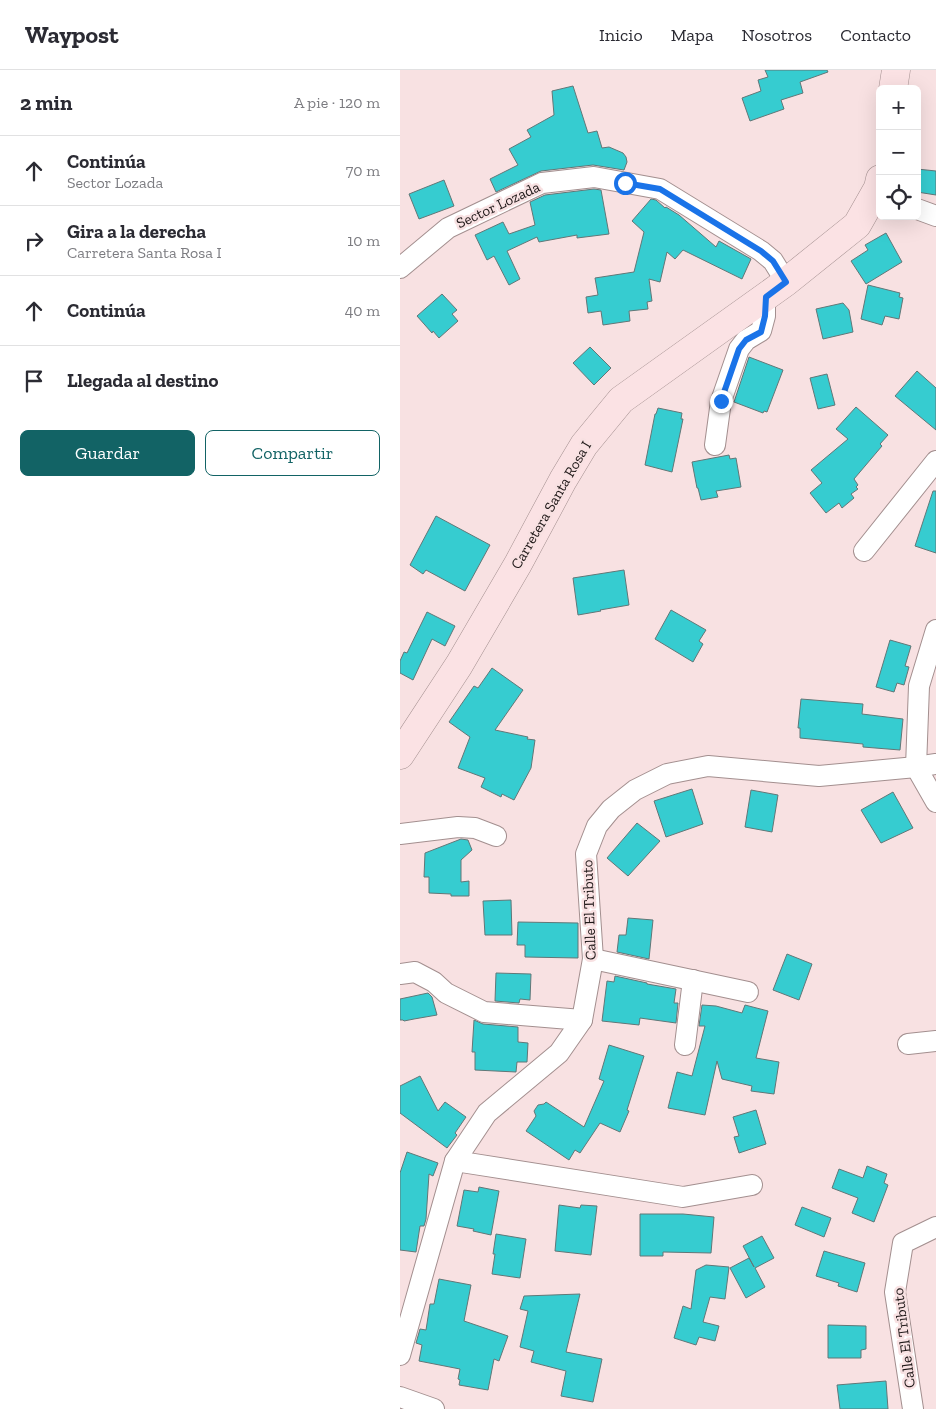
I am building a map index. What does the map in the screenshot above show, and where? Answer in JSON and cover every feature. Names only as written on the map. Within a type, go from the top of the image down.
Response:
[{"type":"street","points":[[894,85],[896,70]]},
{"type":"street","name":"Sector Lozada","points":[[400,268],[448,228],[542,184],[594,178],[660,189],[761,251],[773,261],[776,290]]},
{"type":"street","name":"Carretera Santa Rosa I","points":[[400,755],[464,656],[584,445],[621,400],[776,290],[857,225],[876,190]]},
{"type":"street","points":[[921,210],[936,216]]},
{"type":"street","points":[[715,445],[721,401],[739,349],[746,340],[761,332],[765,316],[776,290]]},
{"type":"street","points":[[864,551],[936,461]]},
{"type":"street","points":[[936,630],[919,686],[916,767],[936,802]]},
{"type":"street","name":"Calle El Tributo","points":[[400,1355],[455,1161],[487,1113],[559,1052],[582,1020],[593,959],[586,854],[597,826],[611,810],[635,790],[667,774],[708,766],[819,776],[936,764]]},
{"type":"street","points":[[400,834],[458,827],[475,828],[496,836]]},
{"type":"street","points":[[593,959],[748,992]]},
{"type":"street","points":[[400,974],[415,972],[434,982],[446,993],[484,1012],[582,1020]]},
{"type":"street","points":[[686,1045],[693,980]]},
{"type":"street","points":[[908,1044],[936,1041]]},
{"type":"street","points":[[455,1161],[683,1197],[752,1185]]},
{"type":"street","name":"Calle El Tributo","points":[[913,1409],[895,1292],[903,1242],[936,1227]]},
{"type":"street","points":[[400,1397],[434,1409]]},
{"type":"building","points":[[765,70],[827,70],[828,72],[800,82],[803,93],[781,100],[784,109],[750,121],[742,98],[761,91],[758,80],[768,77]]},
{"type":"building","points":[[573,86],[588,133],[597,131],[602,148],[609,147],[623,153],[627,162],[624,170],[593,165],[541,171],[496,192],[490,179],[518,165],[509,149],[531,137],[527,130],[554,115],[552,91]]},
{"type":"building","points":[[921,169],[936,171],[936,195],[921,193]]},
{"type":"building","points":[[444,180],[454,206],[419,219],[409,194]]},
{"type":"building","points":[[594,189],[601,190],[609,234],[577,238],[577,235],[539,242],[537,237],[507,251],[520,279],[509,285],[494,256],[487,260],[475,235],[503,222],[509,234],[535,225],[530,202],[545,195]]},
{"type":"building","points":[[651,199],[656,200],[665,208],[679,215],[716,247],[719,241],[751,259],[742,279],[683,250],[675,259],[667,252],[660,282],[649,279],[652,301],[647,302],[648,309],[629,311],[630,321],[603,325],[601,311],[588,313],[586,297],[598,295],[595,278],[634,272],[644,232],[632,221]]},
{"type":"building","points":[[886,233],[902,262],[866,284],[851,261],[868,250],[865,245]]},
{"type":"building","points":[[868,285],[900,293],[899,297],[903,298],[899,319],[885,316],[882,325],[861,319]]},
{"type":"building","points":[[442,294],[457,310],[452,314],[458,321],[439,338],[417,316]]},
{"type":"building","points":[[843,303],[849,310],[853,332],[823,339],[816,309]]},
{"type":"building","points":[[590,347],[611,368],[594,385],[573,363]]},
{"type":"building","points":[[749,357],[783,370],[767,412],[764,411],[763,413],[734,402]]},
{"type":"building","points":[[917,371],[936,388],[936,430],[895,396]]},
{"type":"building","points":[[827,374],[835,405],[818,409],[810,378]]},
{"type":"building","points":[[856,407],[888,435],[880,444],[882,446],[854,479],[858,489],[851,494],[854,498],[842,508],[839,503],[826,513],[810,493],[822,483],[811,470],[848,439],[836,429]]},
{"type":"building","points":[[658,408],[682,413],[681,419],[683,419],[672,472],[645,465],[655,414]]},
{"type":"building","points":[[729,455],[730,459],[736,458],[741,487],[716,491],[718,497],[701,500],[692,462]]},
{"type":"building","points":[[933,491],[936,491],[936,553],[915,546]]},
{"type":"building","points":[[436,516],[490,545],[465,591],[426,570],[423,574],[410,565]]},
{"type":"building","points":[[624,570],[629,605],[578,615],[573,578]]},
{"type":"building","points":[[671,610],[706,630],[699,641],[703,644],[693,662],[655,639]]},
{"type":"building","points":[[427,612],[455,626],[445,646],[432,639],[413,680],[400,673],[400,661],[404,652],[407,653]]},
{"type":"building","points":[[890,640],[911,646],[905,666],[909,667],[904,685],[897,683],[894,692],[876,687]]},
{"type":"building","points":[[492,668],[523,690],[495,730],[535,740],[531,768],[514,800],[502,794],[501,797],[481,787],[485,778],[458,768],[470,737],[449,722],[474,686],[478,688]]},
{"type":"building","points":[[801,699],[863,704],[862,714],[903,719],[900,750],[863,747],[863,744],[800,738],[800,728],[798,728]]},
{"type":"building","points":[[692,789],[703,824],[666,837],[654,801]]},
{"type":"building","points":[[751,790],[778,795],[772,832],[745,827]]},
{"type":"building","points":[[893,792],[913,828],[881,843],[861,810]]},
{"type":"building","points":[[637,823],[660,841],[628,876],[607,858]]},
{"type":"building","points":[[461,839],[468,840],[472,850],[461,860],[461,882],[469,881],[469,896],[429,893],[429,877],[424,877],[425,853]]},
{"type":"building","points":[[511,900],[512,935],[485,935],[483,901]]},
{"type":"building","points":[[628,918],[653,920],[649,959],[617,952],[619,935],[626,935]]},
{"type":"building","points":[[518,922],[578,923],[578,958],[525,957],[525,945],[517,945]]},
{"type":"building","points":[[787,954],[812,964],[799,1000],[773,990]]},
{"type":"building","points":[[496,973],[531,974],[530,1000],[520,999],[519,1003],[495,1001]]},
{"type":"building","points":[[615,976],[676,989],[674,1003],[678,1003],[676,1023],[640,1018],[639,1025],[602,1021],[607,981],[614,982]]},
{"type":"building","points":[[428,993],[432,997],[437,1015],[404,1021],[400,1020],[400,999]]},
{"type":"building","points":[[702,1005],[716,1006],[742,1013],[745,1005],[768,1011],[756,1058],[779,1062],[774,1094],[751,1091],[752,1086],[722,1079],[717,1061],[705,1115],[668,1108],[677,1072],[692,1076],[705,1026],[699,1026]]},
{"type":"building","points":[[474,1020],[483,1024],[518,1027],[518,1042],[528,1043],[527,1062],[517,1062],[516,1072],[475,1070],[475,1052],[472,1052]]},
{"type":"building","points":[[609,1045],[644,1056],[627,1110],[629,1111],[620,1132],[600,1123],[580,1153],[575,1150],[569,1160],[526,1131],[536,1116],[534,1111],[538,1105],[546,1102],[584,1127],[604,1081],[599,1079]]},
{"type":"building","points":[[420,1076],[438,1111],[445,1102],[466,1117],[455,1133],[457,1135],[447,1148],[400,1113],[400,1086]]},
{"type":"building","points":[[756,1110],[766,1144],[739,1153],[734,1137],[739,1136],[733,1117]]},
{"type":"building","points":[[407,1152],[438,1163],[433,1176],[429,1174],[426,1219],[424,1226],[420,1226],[416,1252],[400,1250],[400,1173]]},
{"type":"building","points":[[867,1166],[887,1174],[884,1183],[888,1185],[874,1222],[852,1213],[858,1198],[832,1188],[839,1169],[863,1178]]},
{"type":"building","points":[[479,1187],[499,1191],[491,1235],[457,1226],[464,1190],[478,1192]]},
{"type":"building","points":[[559,1205],[580,1208],[581,1205],[597,1206],[591,1255],[555,1251]]},
{"type":"building","points":[[802,1207],[831,1218],[824,1237],[795,1225]]},
{"type":"building","points":[[640,1214],[683,1214],[714,1217],[711,1253],[663,1252],[663,1256],[640,1256]]},
{"type":"building","points":[[496,1234],[526,1239],[520,1278],[492,1274]]},
{"type":"building","points":[[762,1236],[774,1258],[755,1268],[765,1287],[746,1298],[730,1268],[749,1258],[754,1267],[743,1246]]},
{"type":"building","points":[[824,1251],[865,1263],[857,1292],[838,1286],[839,1283],[816,1276]]},
{"type":"building","points":[[706,1265],[729,1267],[725,1299],[710,1297],[703,1322],[719,1326],[715,1341],[699,1337],[696,1345],[674,1338],[683,1306],[691,1309],[696,1270]]},
{"type":"building","points":[[439,1279],[471,1285],[464,1321],[508,1336],[499,1361],[494,1359],[488,1390],[459,1385],[460,1369],[419,1361],[422,1345],[416,1343],[420,1329],[426,1330],[430,1304],[434,1304]]},
{"type":"building","points":[[580,1294],[566,1352],[602,1359],[593,1402],[561,1396],[566,1371],[531,1362],[534,1351],[520,1347],[528,1311],[520,1309],[524,1296]]},
{"type":"building","points":[[828,1325],[866,1326],[866,1349],[861,1350],[861,1358],[828,1358]]},
{"type":"building","points":[[886,1381],[888,1409],[840,1409],[837,1385]]},
{"type":"route","points":[[625,183],[660,189],[761,251],[773,261],[786,282],[766,297],[765,316],[761,332],[746,340],[739,349],[721,401]]}]
